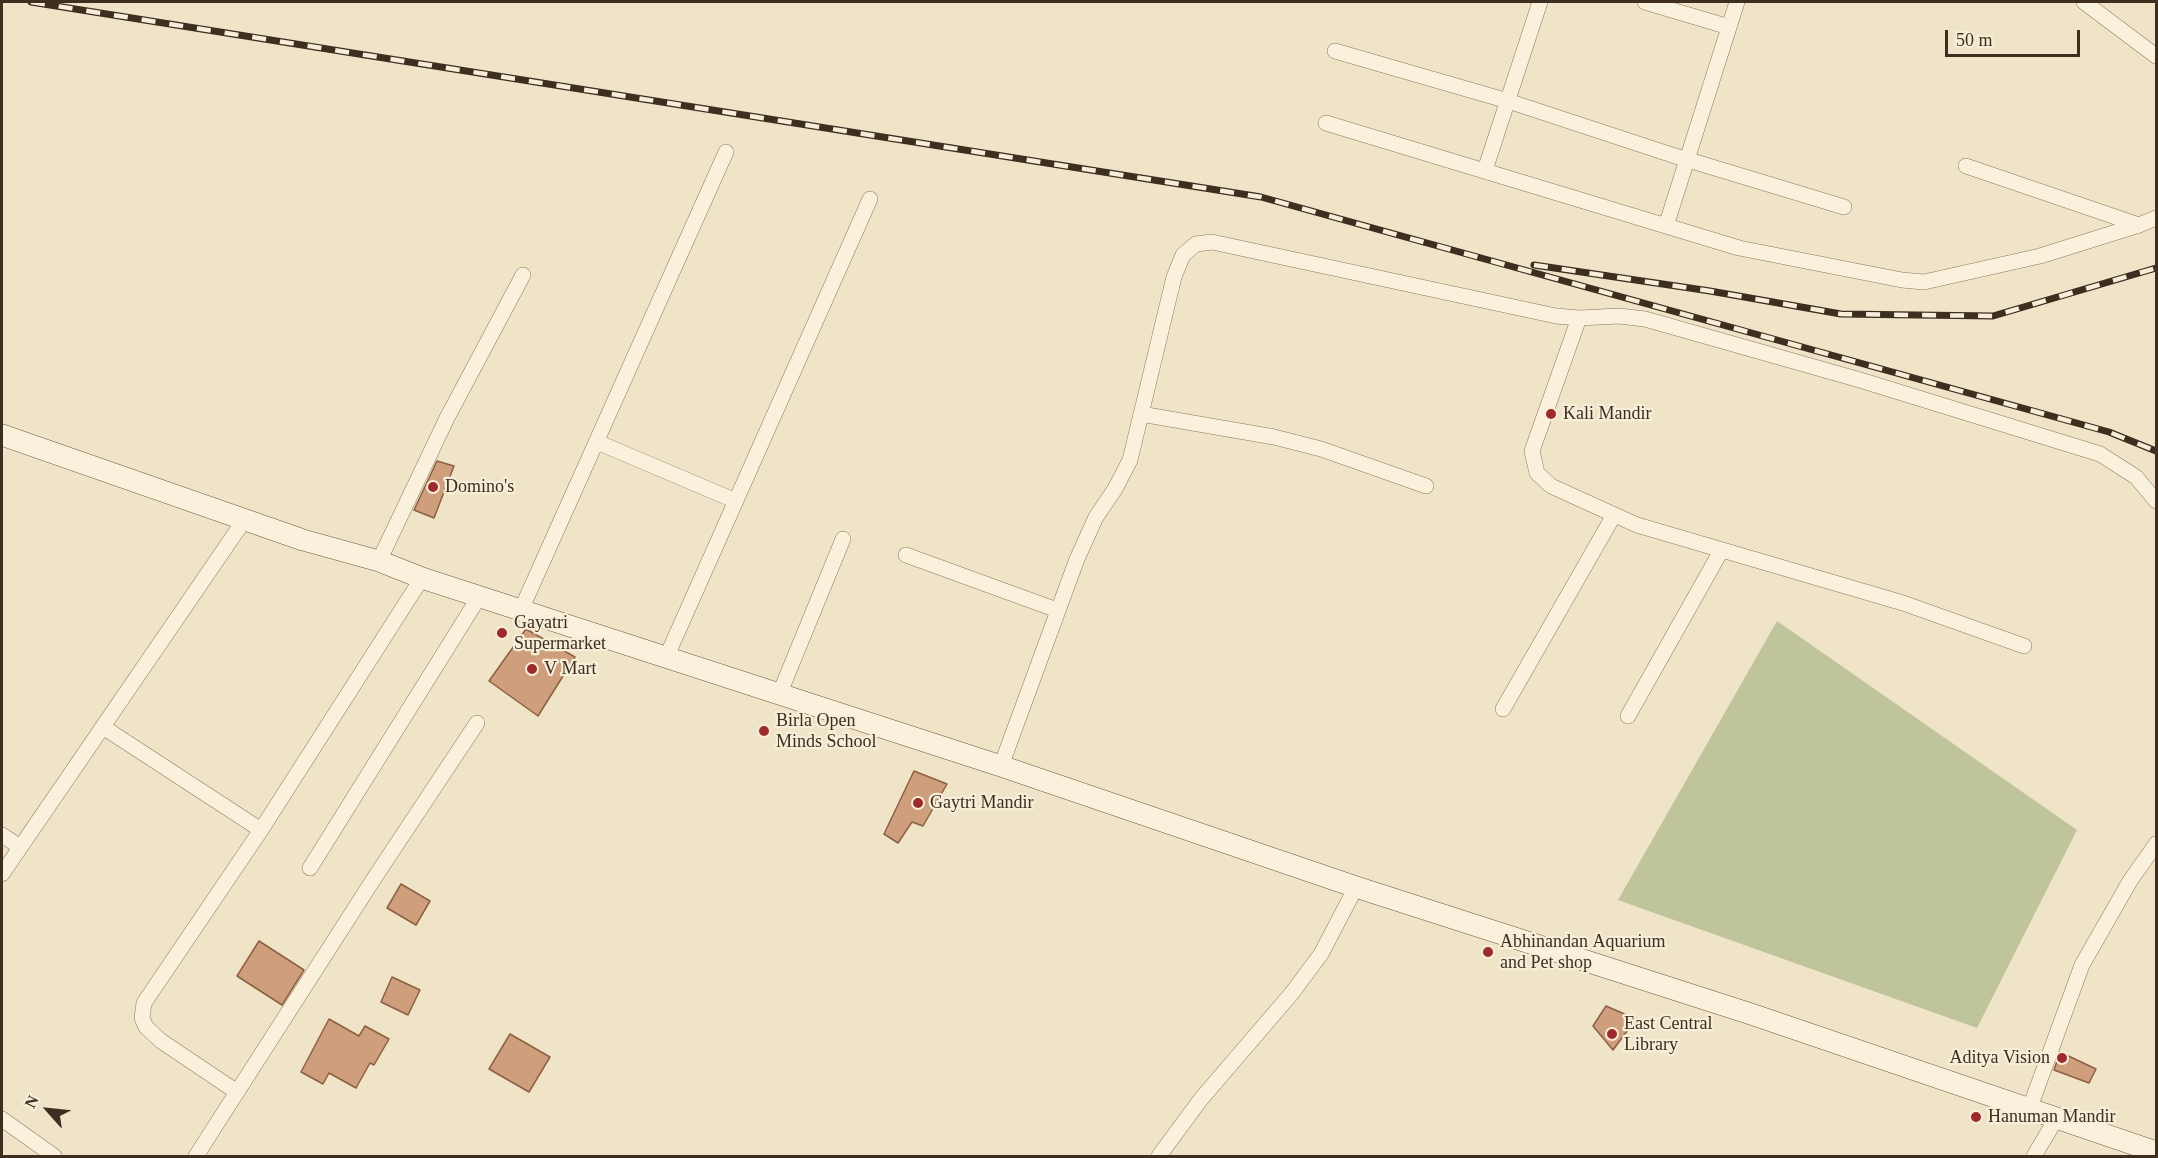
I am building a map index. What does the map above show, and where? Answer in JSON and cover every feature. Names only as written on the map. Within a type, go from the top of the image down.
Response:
[{"type":"main road","points":[[2,435],[303,540],[379,561],[479,597],[1001,766],[1356,887],[1751,1014],[2157,1152]]},
{"type":"street","points":[[1485,170],[1540,2]]},
{"type":"street","points":[[1645,2],[1729,27]]},
{"type":"street","points":[[1666,226],[1737,2]]},
{"type":"street","points":[[2084,2],[2157,56]]},
{"type":"street","points":[[1335,51],[1508,101],[1844,207]]},
{"type":"street","points":[[1326,123],[1739,248],[1902,280],[1924,282],[2040,256],[2157,218]]},
{"type":"street","points":[[521,610],[726,152]]},
{"type":"street","points":[[1966,166],[2139,225]]},
{"type":"street","points":[[666,658],[870,199]]},
{"type":"street","points":[[1001,766],[1057,610],[1095,516],[1123,475],[1130,460],[1174,277],[1183,255],[1196,244],[1212,242],[1556,316],[1579,318],[1619,316],[1645,319],[1860,380],[2100,454],[2136,477],[2157,501]]},
{"type":"street","points":[[379,561],[447,418],[523,274]]},
{"type":"street","points":[[1579,318],[1532,451],[1537,473],[1551,486],[1637,525],[1903,603],[2024,646]]},
{"type":"street","points":[[1141,414],[1274,436],[1321,449],[1426,486]]},
{"type":"street","points":[[597,442],[736,501]]},
{"type":"street","points":[[1503,709],[1614,515]]},
{"type":"street","points":[[2,874],[245,519]]},
{"type":"street","points":[[779,694],[843,538]]},
{"type":"street","points":[[1628,716],[1720,551]]},
{"type":"street","points":[[906,555],[1057,610]]},
{"type":"street","points":[[237,1092],[160,1041],[146,1027],[142,1018],[144,1003],[261,830],[422,578]]},
{"type":"street","points":[[310,867],[479,597]]},
{"type":"street","points":[[196,1156],[477,723]]},
{"type":"street","points":[[103,727],[261,830]]},
{"type":"street","points":[[2,835],[20,847]]},
{"type":"street","points":[[2029,1110],[2082,965],[2130,881],[2157,844]]},
{"type":"street","points":[[1159,1156],[1201,1099],[1292,993],[1321,954],[1356,887]]},
{"type":"street","points":[[2,1119],[54,1156]]},
{"type":"street","points":[[2034,1156],[2056,1119]]},
{"type":"green space","points":[[1777,621],[2077,830],[1977,1028],[1618,900]]},
{"type":"building","name":"Domino's","points":[[437,461],[454,466],[434,518],[414,510]]},
{"type":"building","name":"V Mart","points":[[526,629],[575,657],[538,716],[489,681]]},
{"type":"building","name":"Gaytri Mandir","points":[[914,771],[947,784],[923,826],[912,822],[898,843],[884,834]]},
{"type":"building","points":[[401,884],[430,901],[416,925],[387,908]]},
{"type":"building","points":[[259,941],[304,970],[282,1005],[237,976]]},
{"type":"building","points":[[392,977],[420,990],[408,1015],[381,1002]]},
{"type":"building","name":"East Central Library","points":[[1606,1006],[1636,1019],[1613,1050],[1593,1026]]},
{"type":"building","points":[[329,1019],[359,1036],[365,1026],[389,1039],[374,1065],[370,1063],[356,1088],[329,1073],[323,1084],[301,1072]]},
{"type":"building","points":[[510,1034],[550,1057],[529,1092],[489,1069]]},
{"type":"building","name":"Aditya Vision","points":[[2060,1052],[2096,1069],[2089,1083],[2054,1070]]},
{"type":"railway","points":[[31,2],[1261,197],[2109,432],[2156,451]]},
{"type":"railway","points":[[1534,265],[1710,291],[1841,314],[1993,316],[2156,268]]},
{"type":"place","name":"Kali Mandir","points":[[1551,414]]},
{"type":"place","name":"Domino's","points":[[433,487]]},
{"type":"place","name":"Gayatri Supermarket","points":[[502,633]]},
{"type":"place","name":"V Mart","points":[[532,669]]},
{"type":"place","name":"Birla Open Minds School","points":[[764,731]]},
{"type":"place","name":"Gaytri Mandir","points":[[918,803]]},
{"type":"place","name":"Abhinandan Aquarium and Pet shop","points":[[1488,952]]},
{"type":"place","name":"East Central Library","points":[[1612,1034]]},
{"type":"place","name":"Aditya Vision","points":[[2062,1058]]},
{"type":"place","name":"Hanuman Mandir","points":[[1976,1117]]}]
